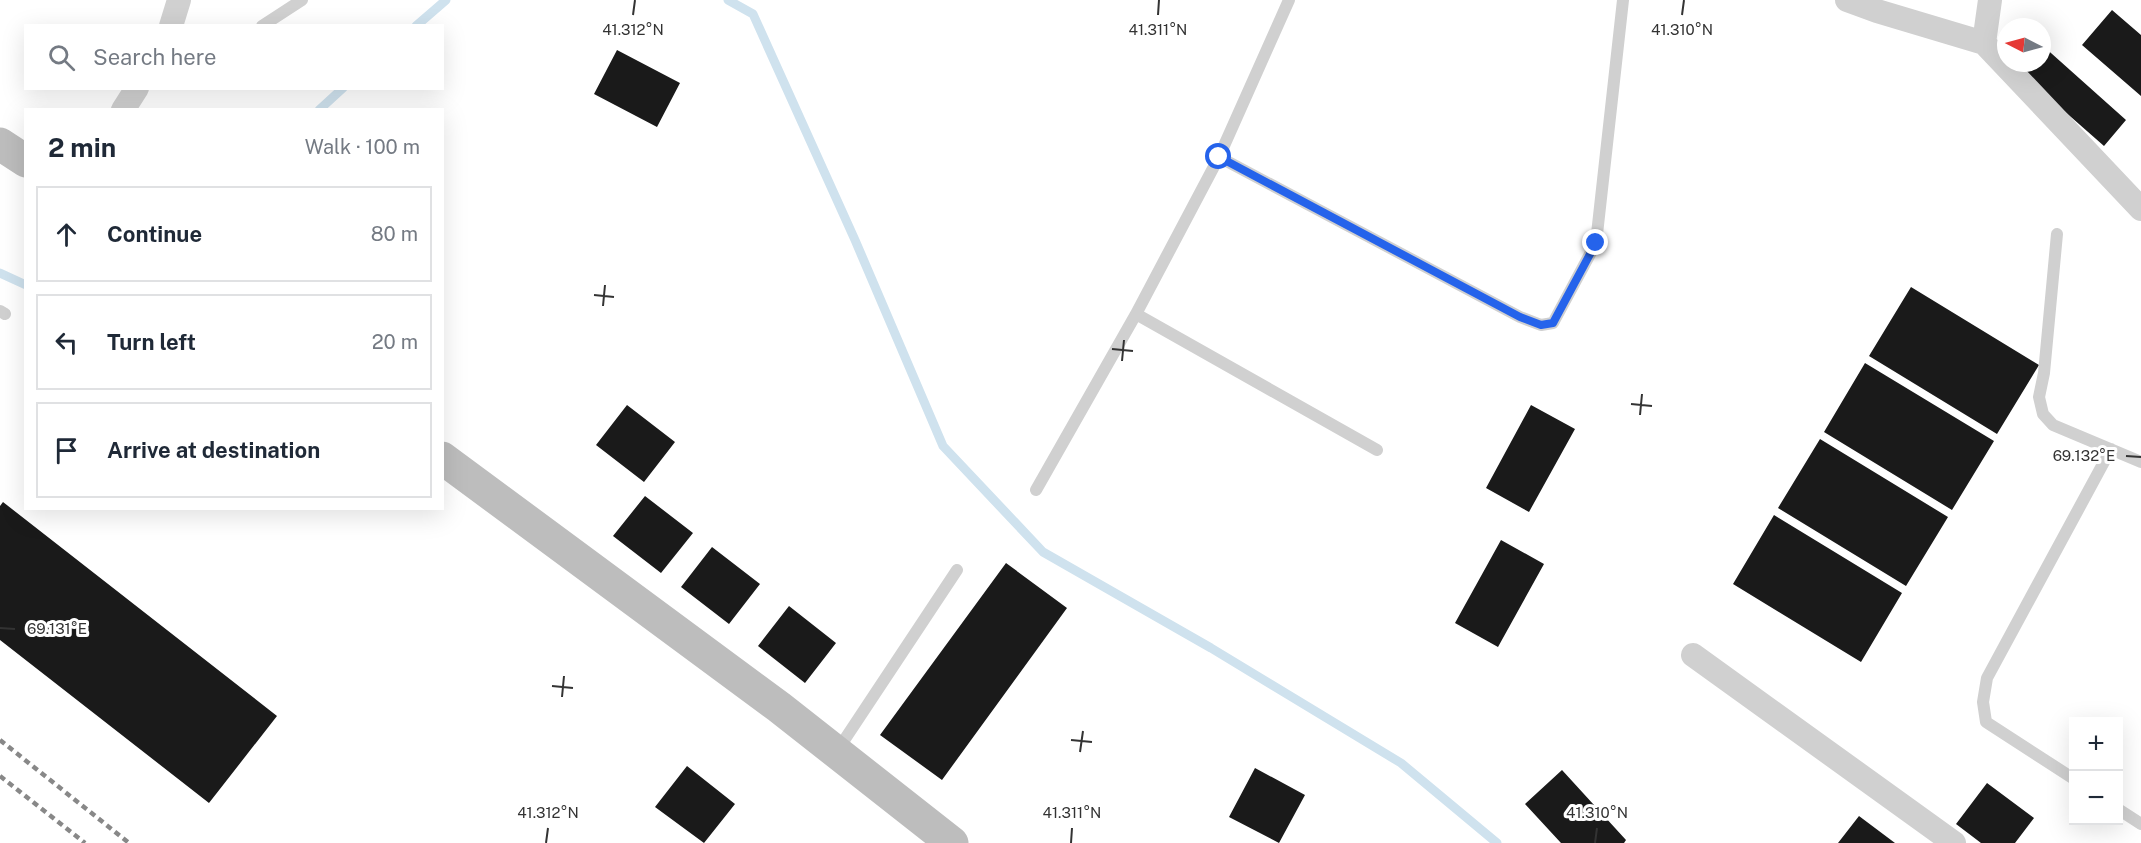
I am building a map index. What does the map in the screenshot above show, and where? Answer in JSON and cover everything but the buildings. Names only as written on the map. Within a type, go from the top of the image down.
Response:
[{"type":"main road","points":[[0,144],[24,160]]},
{"type":"main road","points":[[444,459],[553,538],[836,752],[952,843]]},
{"type":"street","points":[[172,24],[179,0]]},
{"type":"street","points":[[1847,0],[1984,43],[2141,209]]},
{"type":"street","points":[[1984,43],[1990,0]]},
{"type":"street","points":[[124,108],[136,90]]},
{"type":"street","points":[[1693,655],[1954,843]]},
{"type":"lane","points":[[265,24],[303,0]]},
{"type":"lane","points":[[1036,490],[1136,314],[1219,157],[1289,0]]},
{"type":"lane","points":[[1219,157],[1520,317],[1541,325],[1553,323],[1596,243],[1623,0]]},
{"type":"lane","points":[[2057,234],[2044,373],[2038,397],[2043,414],[2053,425],[2141,462]]},
{"type":"lane","points":[[1136,314],[1377,450]]},
{"type":"lane","points":[[2069,776],[1986,722],[1983,702],[1987,678],[2111,449]]},
{"type":"lane","points":[[836,752],[957,570]]},
{"type":"lane","points":[[2123,812],[2141,824]]},
{"type":"waterway","points":[[418,24],[446,0]]},
{"type":"waterway","points":[[728,0],[753,14],[855,240],[943,446],[1043,552],[1211,648],[1401,763],[1497,843]]},
{"type":"waterway","points":[[321,108],[341,90]]},
{"type":"waterway","points":[[0,273],[24,284]]},
{"type":"railway","points":[[0,740],[129,843]]},
{"type":"railway","points":[[0,776],[85,843]]},
{"type":"route","points":[[1219,157],[1520,317],[1541,325],[1553,323],[1596,243]]}]
